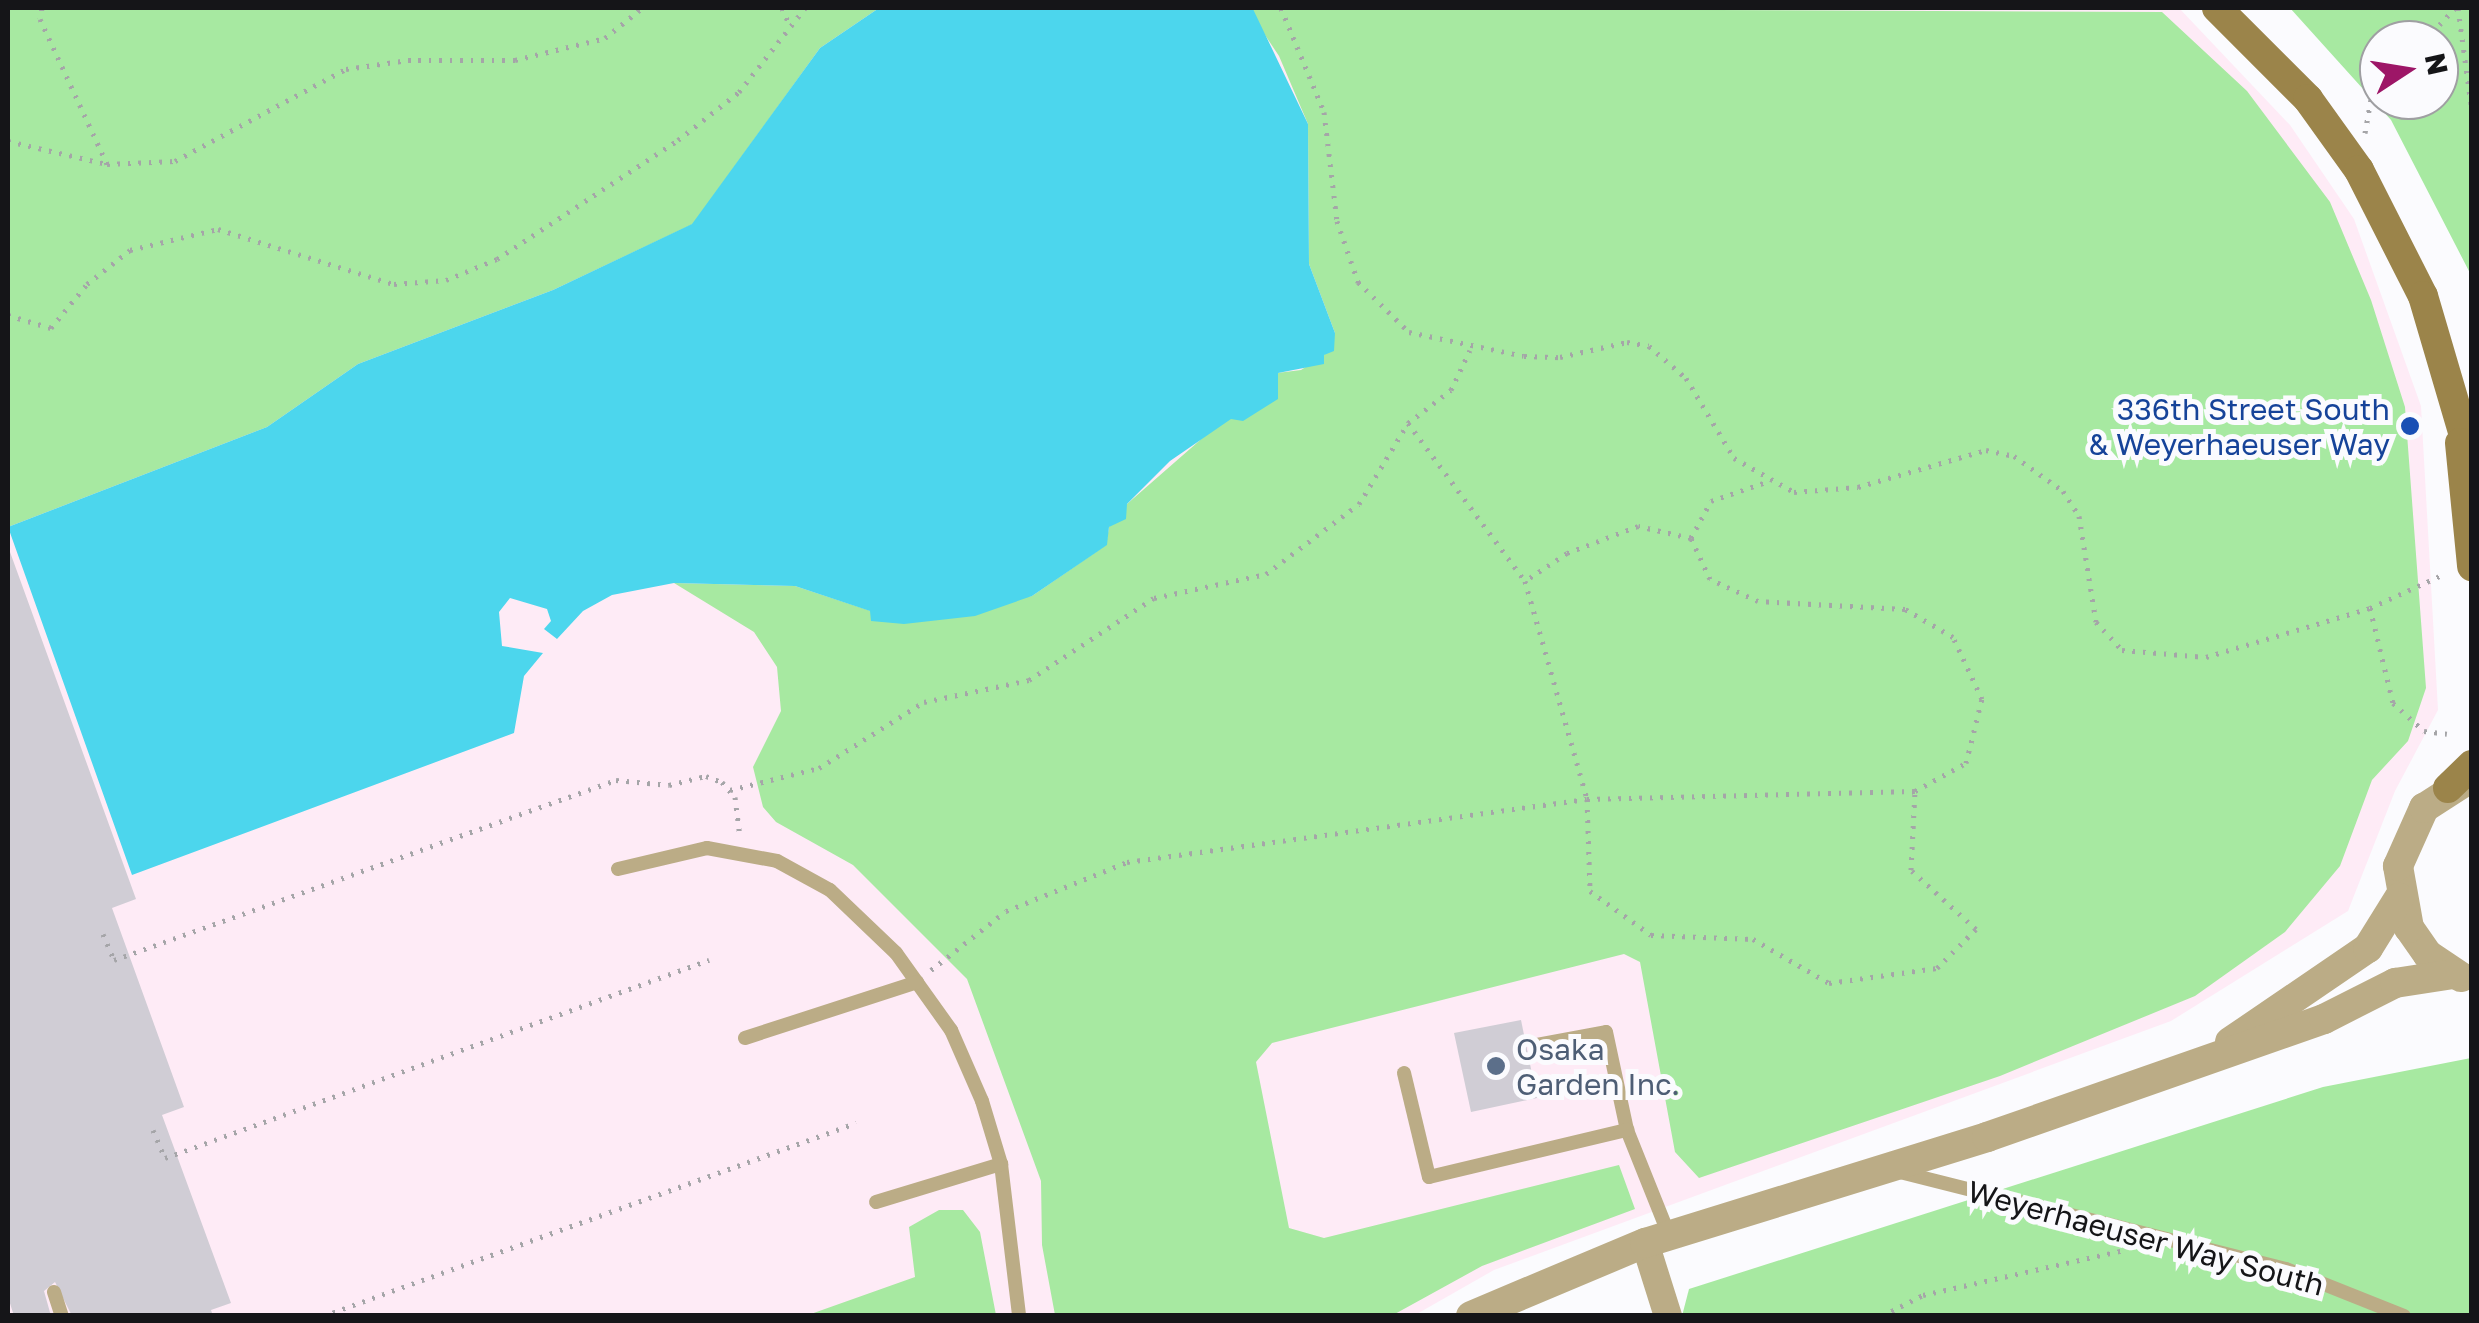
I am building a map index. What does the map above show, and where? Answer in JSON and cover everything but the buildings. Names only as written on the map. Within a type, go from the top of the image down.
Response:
[{"type":"main road","points":[[2217,8],[2282,69],[2360,170],[2423,296],[2472,464]]},
{"type":"main road","points":[[2450,386],[2458,570]]},
{"type":"main road","points":[[2460,783],[2472,766]]},
{"type":"street","points":[[2216,1053],[2368,948],[2399,898],[2407,835],[2460,783]]},
{"type":"street","points":[[2399,898],[2418,941],[2462,978]]},
{"type":"street","points":[[2216,1053],[2324,1019],[2395,983],[2462,978]]},
{"type":"street","name":"Weyerhaeuser Way South","points":[[1471,1316],[1657,1239],[1886,1168],[2216,1053]]},
{"type":"street","points":[[1657,1239],[1668,1316]]},
{"type":"lane","points":[[618,869],[707,848],[738,850],[777,860],[830,890],[896,953],[951,1030],[1001,1164],[1019,1316]]},
{"type":"lane","points":[[746,1038],[917,982]]},
{"type":"lane","points":[[1537,1045],[1606,1032],[1657,1239]]},
{"type":"lane","points":[[1404,1073],[1428,1177],[1628,1130]]},
{"type":"lane","points":[[876,1202],[1001,1164]]},
{"type":"lane","name":"Weyerhaeuser Way South","points":[[1886,1168],[2286,1270],[2404,1316]]},
{"type":"lane","points":[[54,1292],[62,1316]]},
{"type":"path","points":[[42,8],[40,20],[107,164]]},
{"type":"path","points":[[8,142],[107,164],[175,160],[346,69],[408,60],[515,60],[605,38],[642,8]]},
{"type":"path","points":[[782,8],[789,24]]},
{"type":"path","points":[[8,315],[51,328],[87,284],[130,250],[218,229],[394,284],[446,280],[496,259],[689,131],[739,92],[805,8]]},
{"type":"path","points":[[1281,8],[1324,112],[1337,221],[1358,282],[1409,332],[1470,350],[1560,357],[1627,342],[1649,346],[1686,378],[1734,458],[1794,492],[1828,491],[1986,450],[2014,456],[2062,491],[2079,516],[2096,622],[2122,650],[2206,658],[2370,608],[2458,570]]},
{"type":"path","points":[[2456,8],[2472,111]]},
{"type":"path","points":[[730,790],[819,768],[924,702],[1029,680],[1154,598],[1266,574],[1358,504],[1408,422],[1451,390],[1470,350]]},
{"type":"path","points":[[1408,422],[1524,581],[1586,799],[1590,891],[1652,936],[1753,938],[1829,983],[1937,968],[1976,929],[1911,870],[1916,791]]},
{"type":"path","points":[[1690,538],[1711,501],[1769,481]]},
{"type":"path","points":[[1524,581],[1568,553],[1638,526],[1690,538]]},
{"type":"path","points":[[917,982],[1006,911],[1128,862],[1586,799],[1916,791],[1966,763],[1982,699],[1954,637],[1906,609],[1758,601],[1710,579],[1690,538]]},
{"type":"path","points":[[2370,608],[2393,702],[2424,732],[2447,734]]},
{"type":"path","points":[[103,934],[114,960],[616,780],[669,785],[706,776],[730,790],[741,824],[738,850]]},
{"type":"path","points":[[153,1130],[164,1158],[709,960]]},
{"type":"path","points":[[323,1316],[856,1122]]},
{"type":"path","points":[[1882,1316],[1923,1294],[2168,1241]]},
{"type":"shaded area","points":[[8,8],[2179,8],[2290,125],[2354,219],[2421,406],[2438,710],[2395,791],[2348,911],[2171,1021],[1494,1270],[1415,1315],[8,1316]]},
{"type":"green space","points":[[8,8],[879,8],[820,48],[693,224],[553,290],[358,364],[267,427],[8,527]]},
{"type":"green space","points":[[1247,8],[2162,12],[2247,91],[2330,202],[2371,300],[2405,407],[2426,688],[2408,741],[2372,780],[2340,866],[2285,932],[2195,996],[2000,1076],[1699,1178],[1675,1152],[1640,962],[1624,954],[1272,1043],[1256,1062],[1289,1228],[1324,1238],[1619,1165],[1635,1209],[1482,1266],[1393,1315],[1055,1315],[1042,1245],[1041,1181],[967,979],[853,865],[776,822],[763,807],[753,767],[781,711],[777,667],[754,632],[674,583],[795,586],[871,611],[871,621],[1032,596],[1106,545],[1109,527],[1127,504],[1277,373],[1301,370],[1324,355],[1335,333],[1309,264],[1308,124],[1279,56]]},
{"type":"green space","points":[[2290,8],[2471,8],[2471,275],[2391,120],[2459,120],[2459,20],[2359,20],[2359,85]]},
{"type":"green space","points":[[2471,1058],[2471,1315],[1682,1316],[1689,1289],[2323,1087]]},
{"type":"green space","points":[[939,1210],[963,1210],[980,1232],[996,1315],[808,1315],[915,1277],[909,1227]]},
{"type":"water","points":[[879,8],[1253,9],[1308,124],[1309,264],[1335,333],[1334,351],[1324,355],[1324,364],[1278,373],[1278,399],[1243,421],[1231,419],[1170,461],[1127,504],[1126,519],[1109,527],[1107,545],[1032,596],[975,616],[904,624],[871,621],[870,611],[795,586],[674,583],[612,595],[583,611],[557,639],[544,629],[551,621],[547,609],[510,598],[499,612],[502,646],[543,653],[524,676],[514,733],[132,875],[8,527],[267,427],[358,364],[553,290],[692,224],[820,48]]},
{"type":"place","name":"336th Street South & Weyerhaeuser Way","points":[[2410,426]]},
{"type":"place","name":"Osaka Garden Inc.","points":[[1496,1066]]}]
